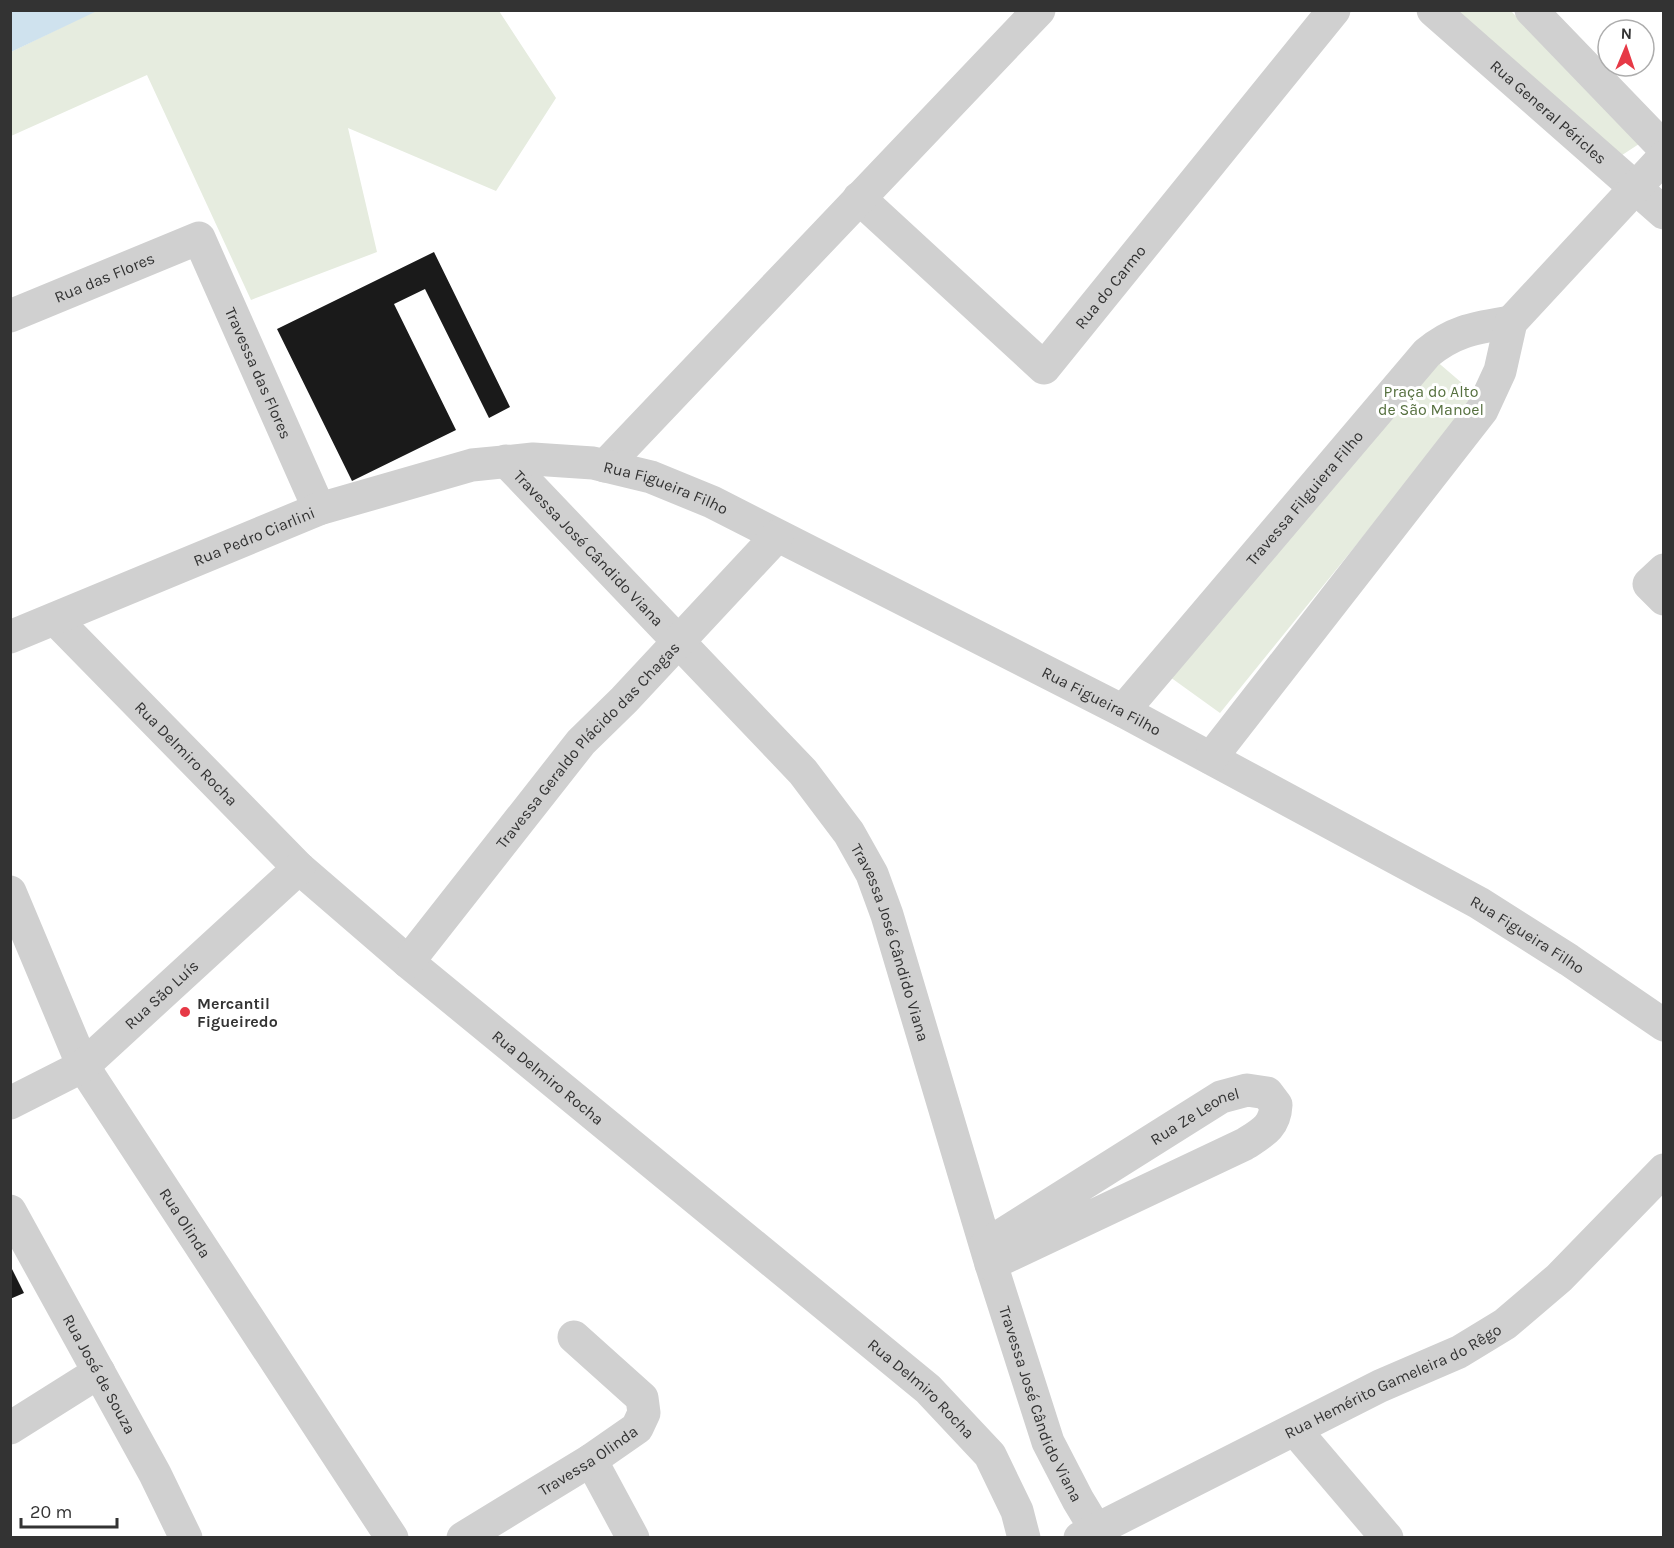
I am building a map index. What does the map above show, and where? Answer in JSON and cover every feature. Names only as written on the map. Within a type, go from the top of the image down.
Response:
[{"type":"street","points":[[605,466],[1039,10]]},
{"type":"street","name":"Rua do Carmo","points":[[859,198],[1044,368],[1334,10]]},
{"type":"street","name":"Rua General Péricles","points":[[1433,10],[1664,213]]},
{"type":"street","points":[[1531,10],[1664,148]]},
{"type":"street","points":[[1211,758],[1482,410],[1500,371],[1510,322],[1664,157]]},
{"type":"street","name":"Rua das Flores","points":[[10,316],[199,238]]},
{"type":"street","name":"Travessa das Flores","points":[[199,238],[319,508]]},
{"type":"street","name":"Travessa Filguiera Filho","points":[[1123,711],[1427,353],[1444,339],[1473,328],[1510,322]]},
{"type":"street","name":"Rua Figueira Filho","points":[[506,461],[533,459],[593,463],[651,477],[712,502],[1123,711],[1479,903],[1569,960],[1664,1025]]},
{"type":"street","name":"Rua Pedro Ciarlini","points":[[10,637],[319,508],[472,465],[506,461]]},
{"type":"street","name":"Travessa José Cândido Viana","points":[[506,461],[803,772],[849,833],[872,874],[1048,1442],[1078,1500],[1092,1535]]},
{"type":"street","name":"Travessa Geraldo Plácido das Chagas","points":[[408,962],[581,742],[777,536]]},
{"type":"street","points":[[1664,570],[1649,584],[1664,599]]},
{"type":"street","name":"Rua Delmiro Rocha","points":[[56,619],[299,868],[408,962],[928,1389],[990,1455],[1017,1511],[1024,1538]]},
{"type":"street","name":"Rua São Luís","points":[[10,1103],[83,1066],[299,868]]},
{"type":"street","name":"Rua Olinda","points":[[10,892],[83,1066],[392,1538]]},
{"type":"street","name":"Rua Ze Leonel","points":[[1247,1090],[1267,1093],[1276,1105],[1276,1116],[1267,1130],[1245,1144],[989,1254],[1221,1097],[1247,1090]]},
{"type":"street","name":"Rua Hemérito Gameleira do Rêgo","points":[[1092,1535],[1380,1386],[1459,1352],[1505,1324],[1559,1278],[1664,1170]]},
{"type":"street","name":"Rua José de Souza","points":[[10,1210],[155,1474],[186,1538]]},
{"type":"street","name":"Travessa Olinda","points":[[463,1538],[591,1460],[637,1428],[644,1413],[642,1398],[574,1337]]},
{"type":"street","points":[[10,1428],[99,1372]]},
{"type":"street","points":[[1295,1430],[1387,1538]]},
{"type":"street","points":[[591,1460],[633,1538]]},
{"type":"green space","points":[[97,10],[499,11],[556,98],[496,191],[348,128],[377,252],[251,300],[147,75],[11,136],[11,52]]},
{"type":"green space","points":[[1454,11],[1511,11],[1639,144],[1616,159]]},
{"type":"green space","name":"Praça do Alto de São Manoel","points":[[1427,353],[1477,396],[1220,713],[1170,677]]},
{"type":"water","points":[[11,10],[97,10],[97,11],[11,52]]},
{"type":"building","points":[[434,252],[510,407],[489,418],[425,289],[394,304],[456,430],[352,481],[277,329]]},
{"type":"building","points":[[10,1265],[24,1293],[10,1299]]},
{"type":"place","name":"Mercantil Figueiredo","points":[[185,1012]]}]
